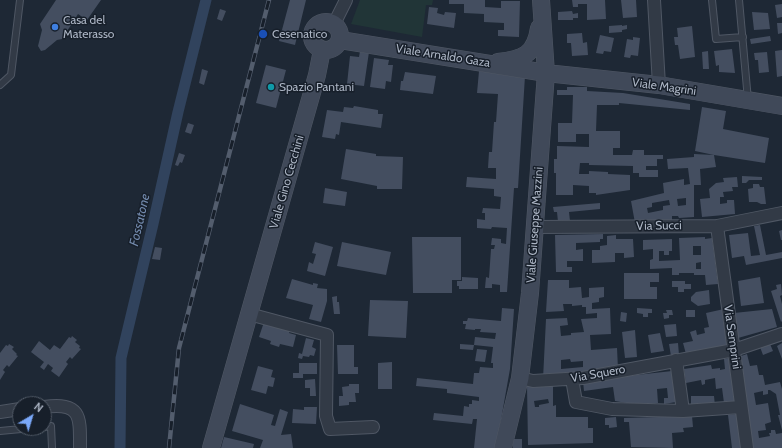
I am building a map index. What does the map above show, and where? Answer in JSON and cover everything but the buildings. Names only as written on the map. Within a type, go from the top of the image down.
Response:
[{"type":"street","points":[[334,24],[346,0]]},
{"type":"street","points":[[654,0],[659,85]]},
{"type":"street","points":[[480,62],[518,58],[531,51],[537,40],[541,6]]},
{"type":"street","name":"Viale Giuseppe Mazzini","points":[[503,448],[520,378],[530,293],[546,73],[541,6]]},
{"type":"street","points":[[329,22],[334,24],[340,31],[340,40],[331,50],[322,50],[312,39],[314,30],[320,23],[329,22]]},
{"type":"street","name":"Viale Arnaldo Gaza","points":[[340,40],[546,73]]},
{"type":"street","name":"Viale Gino Cecchini","points":[[211,448],[317,75],[322,50]]},
{"type":"street","name":"Viale Magrini","points":[[546,73],[659,85],[782,106]]},
{"type":"street","name":"Via Succi","points":[[534,227],[717,226],[782,213]]},
{"type":"street","name":"Via Semprini","points":[[717,226],[747,448]]},
{"type":"street","points":[[249,314],[327,335],[326,416],[330,429],[373,426]]},
{"type":"street","name":"Via Squero","points":[[520,378],[533,381],[572,379],[734,350],[782,334]]},
{"type":"street","points":[[676,360],[683,411]]},
{"type":"street","points":[[572,379],[576,402],[612,409],[683,411],[741,408]]},
{"type":"street","points":[[52,406],[57,405],[69,408],[76,413],[80,422],[80,448]]},
{"type":"street","points":[[0,412],[12,410]]},
{"type":"lane","points":[[0,85],[12,76],[20,0]]},
{"type":"lane","points":[[712,0],[716,39],[743,37]]},
{"type":"lane","points":[[739,0],[748,101]]},
{"type":"lane","points":[[0,431],[12,430]]},
{"type":"lane","points":[[51,436],[52,448]]},
{"type":"green space","points":[[360,0],[433,0],[432,5],[426,5],[422,37],[351,24]]},
{"type":"waterway","name":"Fossatone","points":[[120,448],[121,358],[178,112],[206,0]]},
{"type":"railway","points":[[169,448],[179,348],[269,0]]},
{"type":"place","name":"Casa del Materasso","points":[[55,27]]},
{"type":"place","name":"Cesenatico","points":[[263,34]]},
{"type":"place","name":"Spazio Pantani","points":[[271,87]]}]
